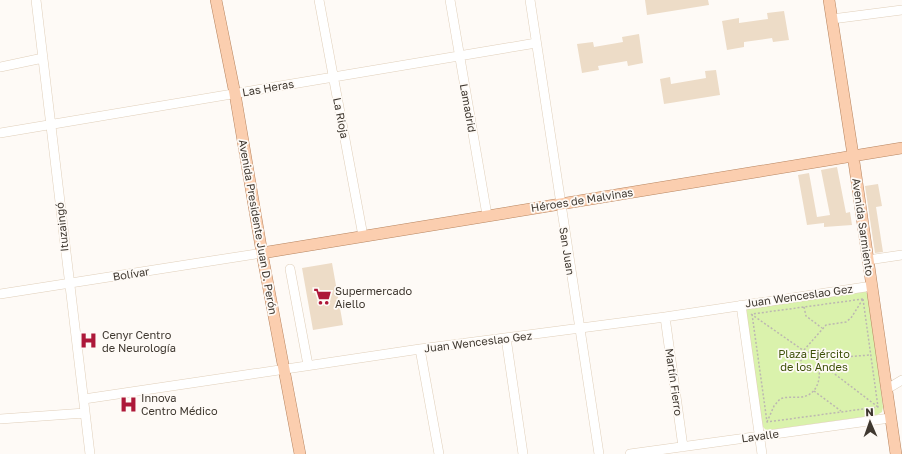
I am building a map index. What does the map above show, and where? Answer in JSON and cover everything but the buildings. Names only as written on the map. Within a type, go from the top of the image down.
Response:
[{"type":"main road","name":"Avenida Presidente Juan D. Perón","points":[[216,0],[235,94],[262,253],[300,454]]},
{"type":"main road","name":"Avenida Sarmiento","points":[[829,0],[896,454]]},
{"type":"main road","name":"Héroes de Malvinas","points":[[262,253],[902,148]]},
{"type":"street","name":"Ituzaingó","points":[[36,0],[68,283],[86,413],[90,454]]},
{"type":"street","name":"La Rioja","points":[[319,0],[363,236]]},
{"type":"street","name":"Lamadrid","points":[[450,0],[487,215]]},
{"type":"street","name":"San Juan","points":[[530,0],[599,454]]},
{"type":"street","points":[[832,19],[902,10]]},
{"type":"street","name":"Las Heras","points":[[0,134],[51,124],[536,43]]},
{"type":"street","points":[[0,67],[43,58]]},
{"type":"street","name":"Bolívar","points":[[0,294],[262,253]]},
{"type":"street","points":[[868,260],[902,255]]},
{"type":"street","points":[[290,269],[308,365]]},
{"type":"street","name":"Juan Wenceslao Gez","points":[[84,399],[308,365],[665,317],[872,286]]},
{"type":"street","points":[[741,305],[762,454]]},
{"type":"street","name":"Martín Fierro","points":[[665,317],[683,446]]},
{"type":"street","points":[[506,338],[523,454]]},
{"type":"street","points":[[420,349],[439,454]]},
{"type":"street","points":[[887,390],[902,380]]},
{"type":"street","points":[[0,419],[86,413]]},
{"type":"street","name":"Lavalle","points":[[630,454],[890,418]]},
{"type":"path","points":[[752,314],[863,299]]},
{"type":"path","points":[[804,350],[827,324],[846,322],[863,299]]},
{"type":"path","points":[[863,299],[878,407]]},
{"type":"path","points":[[741,305],[808,353],[815,353],[819,359],[818,365],[820,377],[814,391],[804,397],[780,399],[774,406],[766,422]]},
{"type":"path","points":[[804,307],[806,316],[822,328]]},
{"type":"path","points":[[752,314],[766,422]]},
{"type":"path","points":[[808,353],[802,358],[803,367],[812,370],[818,365]]},
{"type":"path","points":[[819,359],[870,355]]},
{"type":"path","points":[[819,362],[878,407],[890,418]]},
{"type":"path","points":[[814,391],[842,412]]},
{"type":"path","points":[[766,422],[878,407]]},
{"type":"green space","name":"Plaza Ejército de los Andes","points":[[865,291],[869,296],[883,407],[882,412],[877,415],[766,430],[762,426],[745,311],[747,308]]},
{"type":"place","name":"Supermercado Aiello","points":[[322,297]]},
{"type":"place","name":"Cenyr Centro de Neurología","points":[[89,341]]},
{"type":"place","name":"Innova Centro Médico","points":[[128,404]]}]
